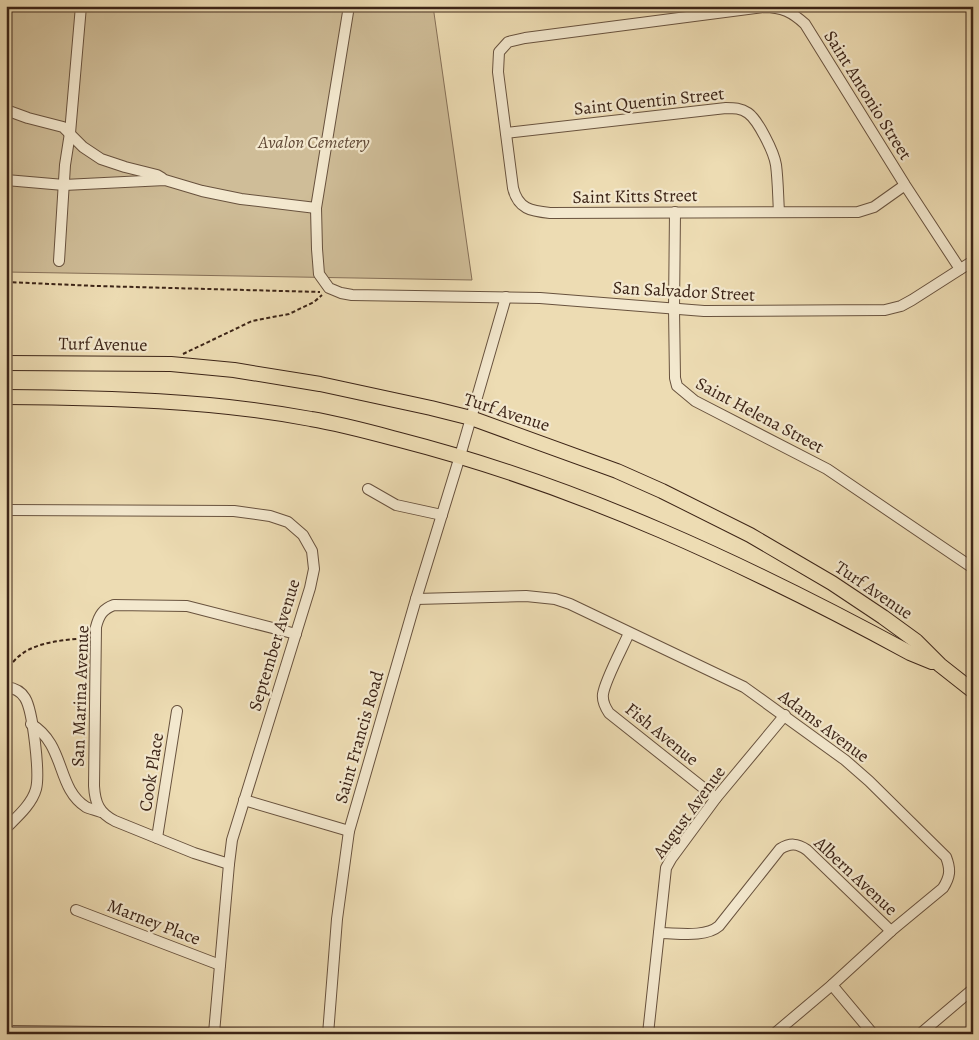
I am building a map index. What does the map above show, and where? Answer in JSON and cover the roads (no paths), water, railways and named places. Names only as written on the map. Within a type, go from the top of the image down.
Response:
[{"type":"main road","name":"Turf Avenue","points":[[6,363],[171,364],[234,370],[320,384],[471,418],[617,471],[750,535],[832,583],[883,617],[916,641],[940,665],[973,691]]},
{"type":"main road","name":"Turf Avenue","points":[[6,397],[103,398],[234,408],[311,419],[383,435],[460,456],[535,481],[653,527],[782,586],[910,653],[940,665]]},
{"type":"street","points":[[59,261],[65,165],[70,133],[81,6]]},
{"type":"street","points":[[6,110],[64,127],[83,147],[101,159],[120,166],[157,175],[165,180],[202,191],[241,199],[316,208],[348,6]]},
{"type":"street","name":"Saint Antonio Street","points":[[502,48],[508,42],[520,38],[592,28],[764,7],[778,7],[788,11],[805,24],[960,269]]},
{"type":"street","name":"Saint Kitts Street","points":[[502,48],[499,52],[497,65],[515,196],[527,209],[550,213],[858,212],[874,206],[905,184]]},
{"type":"street","name":"Saint Quentin Street","points":[[506,133],[726,108],[743,110],[750,114],[756,122],[774,156],[779,212]]},
{"type":"street","points":[[108,183],[120,166]]},
{"type":"street","points":[[6,180],[64,185],[165,180]]},
{"type":"street","name":"San Salvador Street","points":[[316,208],[319,274],[329,288],[352,295],[506,297],[746,312],[885,310],[894,309],[912,300],[973,261]]},
{"type":"street","name":"Saint Helena Street","points":[[675,212],[674,309],[675,378],[677,386],[687,396],[827,469],[973,568]]},
{"type":"street","points":[[471,418],[506,297]]},
{"type":"street","name":"Saint Francis Road","points":[[328,1034],[337,919],[349,831],[471,418]]},
{"type":"street","points":[[368,489],[396,505],[442,515]]},
{"type":"street","name":"September Avenue","points":[[6,510],[234,511],[261,514],[288,522],[303,535],[312,551],[314,569],[310,588],[232,840],[214,1033]]},
{"type":"street","name":"Adams Avenue","points":[[416,599],[526,596],[542,597],[570,604],[732,680],[785,715],[844,760],[869,781],[946,857],[950,874],[948,881],[942,888],[774,1034]]},
{"type":"street","name":"San Marina Avenue","points":[[101,812],[96,802],[94,786],[96,627],[102,613],[107,608],[114,605],[188,606],[296,634]]},
{"type":"street","name":"Fish Avenue","points":[[630,633],[605,688],[603,700],[605,707],[609,713],[716,798]]},
{"type":"street","points":[[6,687],[16,689],[25,697],[38,769],[36,789],[32,799],[6,828]]},
{"type":"street","name":"Cook Place","points":[[157,838],[177,711]]},
{"type":"street","name":"August Avenue","points":[[648,1034],[666,868],[716,798],[785,715]]},
{"type":"street","points":[[31,724],[49,740],[58,758],[67,785],[84,805],[101,812],[115,821],[194,853],[229,864]]},
{"type":"street","points":[[244,800],[349,831]]},
{"type":"street","name":"Albern Avenue","points":[[659,932],[700,933],[713,930],[719,926],[780,849],[786,845],[794,844],[807,850],[891,931]]},
{"type":"street","name":"Marney Place","points":[[76,910],[220,965]]},
{"type":"street","points":[[832,985],[873,1034]]},
{"type":"street","points":[[920,1034],[973,989]]},
{"type":"street","points":[[6,1031],[312,1034]]},
{"type":"park label","name":"Avalon Cemetery","points":[[314,142]]}]
